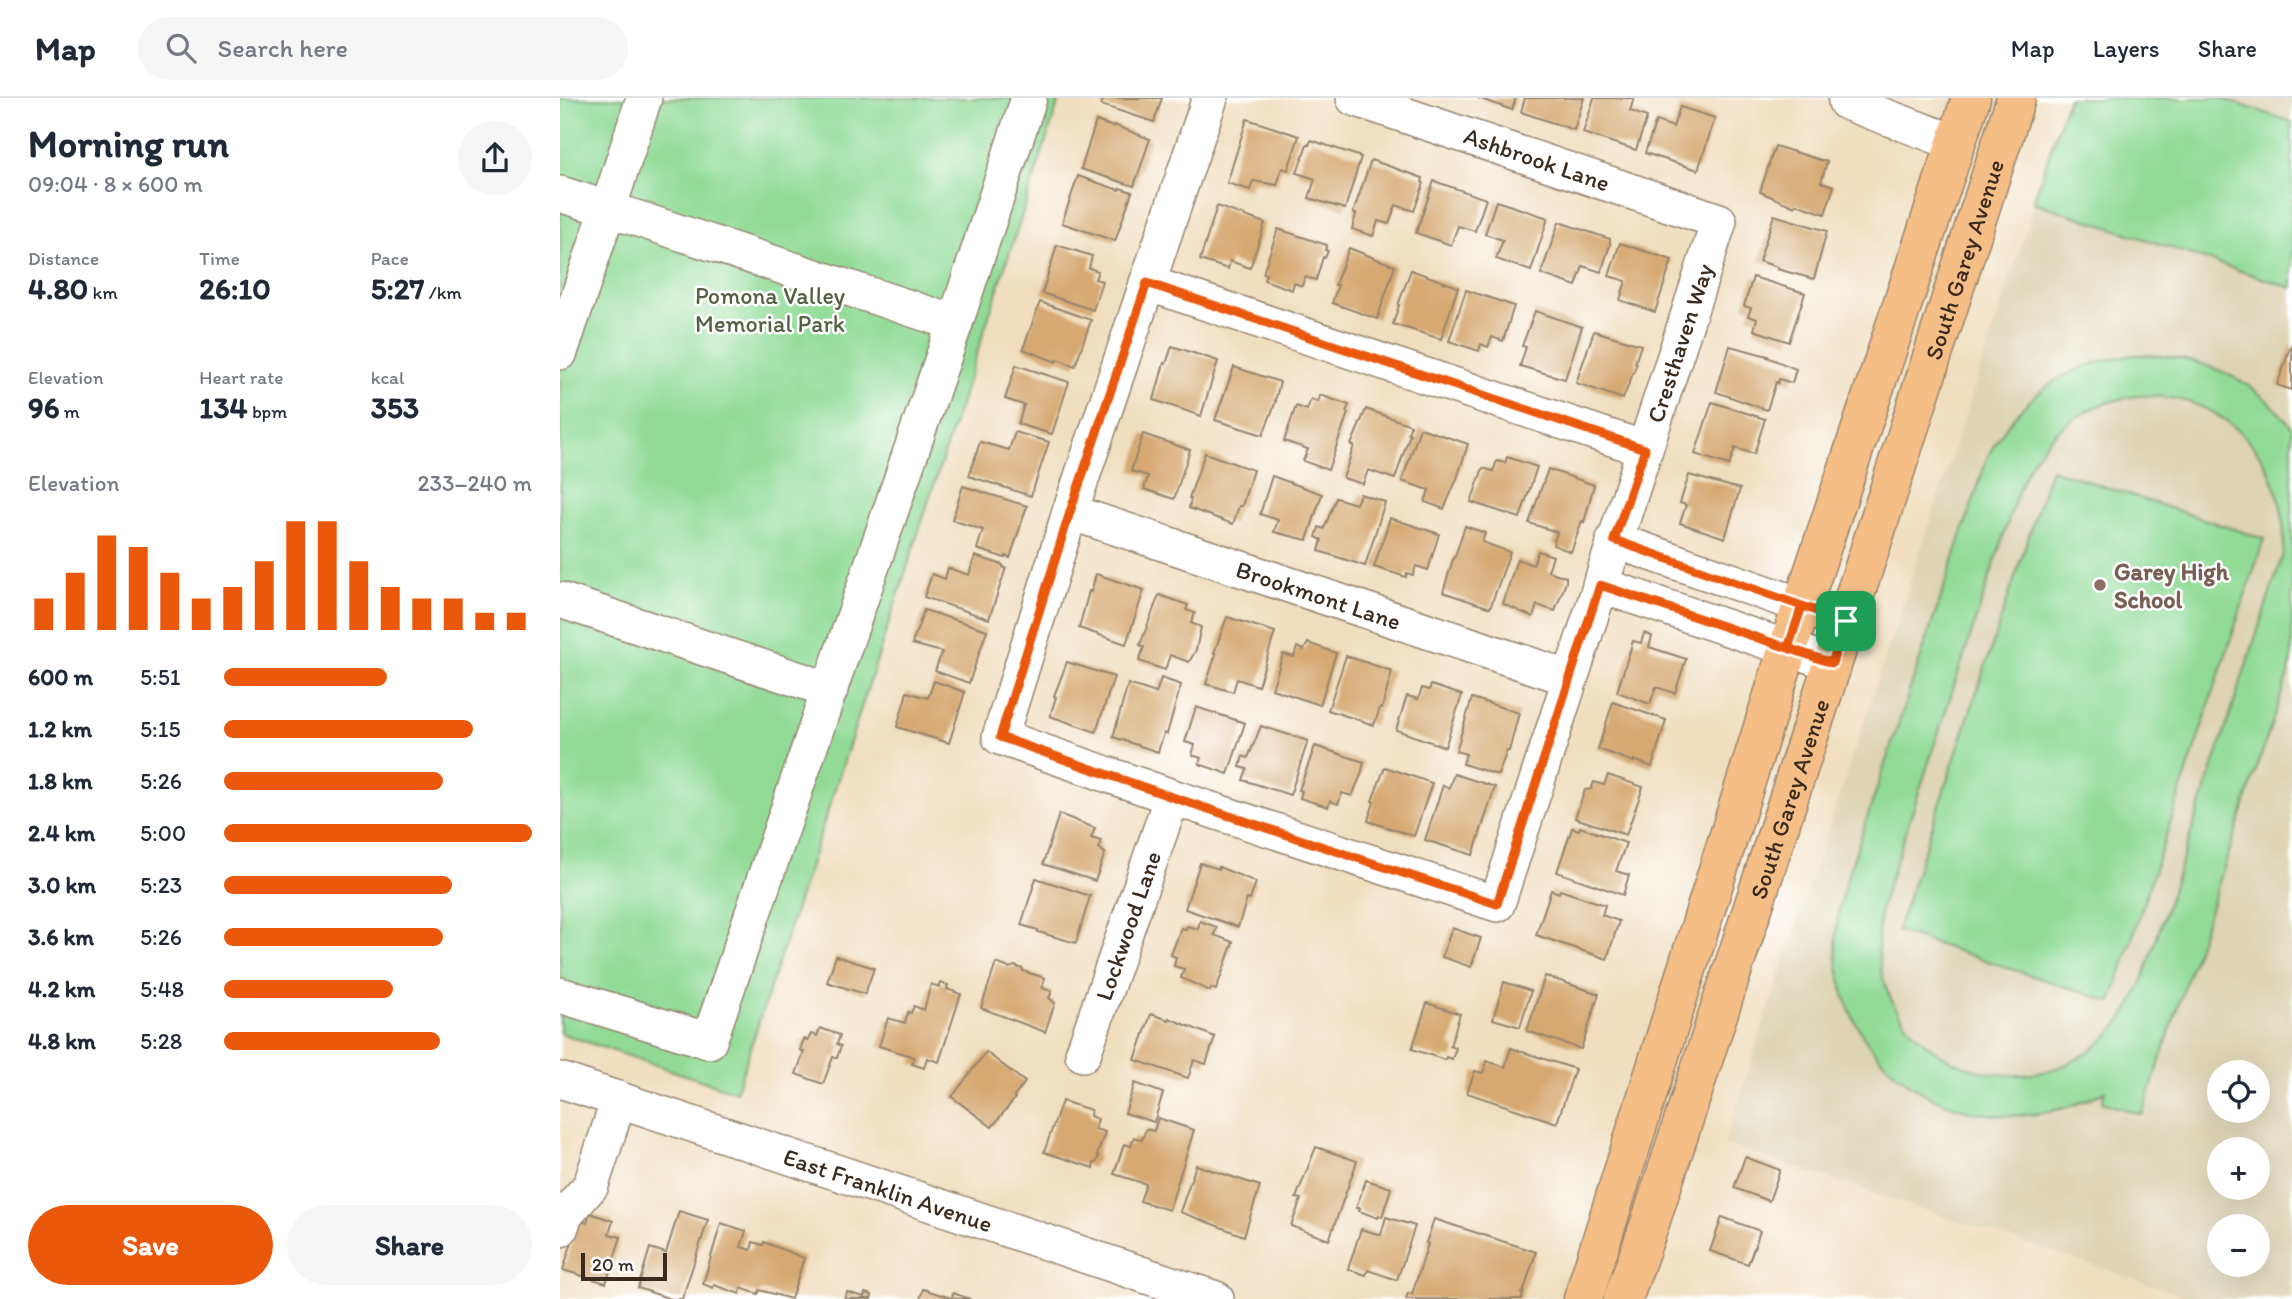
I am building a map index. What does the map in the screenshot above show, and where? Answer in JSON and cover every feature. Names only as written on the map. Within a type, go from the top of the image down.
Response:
[{"type":"main road","name":"South Garey Avenue","points":[[1583,1299],[1788,648],[1971,98]]},
{"type":"main road","name":"South Garey Avenue","points":[[1628,1297],[2016,98]]},
{"type":"street","points":[[560,352],[644,98]]},
{"type":"street","points":[[560,995],[709,1041],[955,323],[1029,98]]},
{"type":"street","points":[[1172,797],[1000,737],[1070,512],[1210,98]]},
{"type":"street","name":"Ashbrook Lane","points":[[1354,98],[1719,220]]},
{"type":"street","points":[[1848,98],[1846,102],[1956,143]]},
{"type":"street","points":[[560,194],[955,323]]},
{"type":"street","name":"Cresthaven Way","points":[[1172,797],[1497,904],[1719,220]]},
{"type":"street","points":[[1147,283],[1645,449]]},
{"type":"street","name":"Brookmont Lane","points":[[1070,512],[1569,678]]},
{"type":"street","points":[[1614,540],[1846,621]]},
{"type":"street","points":[[1600,585],[1832,663]]},
{"type":"street","points":[[560,600],[830,690]]},
{"type":"street","name":"Lockwood Lane","points":[[1083,1054],[1172,797]]},
{"type":"street","name":"East Franklin Avenue","points":[[560,1080],[1216,1299]]},
{"type":"street","points":[[560,1229],[565,1215],[591,1185],[620,1099]]},
{"type":"shaded area","name":"Garey High School","points":[[2070,98],[2292,98],[2292,1299],[2194,1299],[1724,1144]]},
{"type":"green space","name":"Pomona Valley Memorial Park","points":[[560,98],[1060,98],[736,1092],[560,1033]]},
{"type":"green space","points":[[2068,98],[2220,98],[2292,122],[2292,288],[2033,202]]},
{"type":"green space","points":[[2134,355],[2157,356],[2202,364],[2242,382],[2277,410],[2292,428],[2292,662],[2142,1115],[2102,1102],[2105,1091],[2050,1111],[1996,1115],[1945,1103],[1902,1078],[1867,1042],[1845,996],[1836,943],[1845,884],[1988,456],[2015,416],[2048,386],[2087,366]],"holes":[[[2138,396],[2171,398],[2200,406],[2226,421],[2248,440],[2265,464],[2277,491],[2283,521],[2283,554],[2142,982],[2111,1032],[2069,1063],[2023,1075],[1976,1070],[1933,1049],[1900,1014],[1881,966],[1881,907],[2027,470],[2050,438],[2081,415],[2099,406]]]},
{"type":"green space","points":[[2051,469],[2264,539],[2111,1002],[1897,931]]},
{"type":"building","points":[[1104,98],[1162,98],[1154,122],[1101,105]]},
{"type":"building","points":[[1478,98],[1516,98],[1512,110]]},
{"type":"building","points":[[1525,98],[1584,98],[1574,130],[1521,112]]},
{"type":"building","points":[[1594,98],[1634,98],[1630,111],[1647,117],[1636,150],[1583,133]]},
{"type":"building","points":[[1680,107],[1715,118],[1698,170],[1645,153],[1656,121],[1673,127]]},
{"type":"building","points":[[1247,119],[1299,136],[1288,170],[1282,168],[1277,185],[1253,181],[1250,190],[1227,183]]},
{"type":"building","points":[[1096,121],[1150,139],[1134,186],[1081,169]]},
{"type":"building","points":[[1311,140],[1361,157],[1345,209],[1309,198],[1315,179],[1297,173],[1307,144],[1309,145]]},
{"type":"building","points":[[1775,146],[1827,162],[1821,182],[1834,186],[1825,214],[1796,204],[1795,207],[1760,192]]},
{"type":"building","points":[[1371,160],[1423,178],[1424,183],[1414,211],[1396,205],[1389,224],[1378,221],[1373,236],[1352,229],[1356,214],[1353,213]]},
{"type":"building","points":[[1078,176],[1132,192],[1115,241],[1062,223]]},
{"type":"building","points":[[1434,181],[1486,199],[1475,231],[1458,226],[1451,245],[1416,233]]},
{"type":"building","points":[[1496,201],[1548,218],[1531,271],[1496,259],[1503,240],[1485,234]]},
{"type":"building","points":[[1217,206],[1265,223],[1250,268],[1230,261],[1228,269],[1200,260]]},
{"type":"building","points":[[1774,215],[1827,231],[1814,279],[1759,261]]},
{"type":"building","points":[[1559,222],[1610,239],[1601,272],[1583,266],[1576,286],[1541,274]]},
{"type":"building","points":[[1278,229],[1327,245],[1325,250],[1328,251],[1325,258],[1323,257],[1316,280],[1305,277],[1302,286],[1294,283],[1292,290],[1264,280],[1266,274],[1263,273]]},
{"type":"building","points":[[1620,243],[1672,260],[1655,312],[1620,300],[1626,281],[1609,276]]},
{"type":"building","points":[[1057,245],[1092,256],[1089,268],[1098,271],[1095,279],[1102,281],[1093,310],[1042,293]]},
{"type":"building","points":[[1349,248],[1395,266],[1377,319],[1332,303],[1338,285],[1335,285]]},
{"type":"building","points":[[1411,270],[1458,287],[1441,339],[1393,324]]},
{"type":"building","points":[[1753,277],[1805,293],[1789,342],[1754,330],[1757,319],[1748,316],[1751,308],[1744,306]]},
{"type":"building","points":[[1466,290],[1514,306],[1503,341],[1492,337],[1488,347],[1481,344],[1479,351],[1449,341]]},
{"type":"building","points":[[1040,302],[1091,320],[1075,366],[1057,359],[1056,362],[1023,349]]},
{"type":"building","points":[[1535,311],[1582,327],[1565,379],[1520,366],[1526,347],[1522,346]]},
{"type":"building","points":[[1594,331],[1641,345],[1623,399],[1576,383]]},
{"type":"building","points":[[2292,343],[2292,390],[2277,385]]},
{"type":"building","points":[[1172,346],[1218,361],[1201,416],[1154,400],[1164,363],[1166,364]]},
{"type":"building","points":[[1730,346],[1768,356],[1796,369],[1792,383],[1779,379],[1778,383],[1776,382],[1767,410],[1716,392]]},
{"type":"building","points":[[1016,365],[1069,382],[1052,434],[1018,424],[1024,405],[1005,399]]},
{"type":"building","points":[[1234,367],[1280,382],[1263,435],[1215,420]]},
{"type":"building","points":[[1320,395],[1349,405],[1328,470],[1303,461],[1308,449],[1284,441],[1296,406],[1307,410],[1311,399],[1318,402]]},
{"type":"building","points":[[1712,402],[1765,419],[1754,454],[1735,448],[1729,465],[1695,454]]},
{"type":"building","points":[[1366,409],[1411,425],[1395,479],[1368,470],[1363,484],[1343,478],[1354,446],[1351,445]]},
{"type":"building","points":[[1420,428],[1468,444],[1444,509],[1425,502],[1429,490],[1402,481]]},
{"type":"building","points":[[1015,432],[1049,442],[1031,496],[969,476],[980,442],[1009,450]]},
{"type":"building","points":[[1143,434],[1190,450],[1174,499],[1144,489],[1148,476],[1131,471]]},
{"type":"building","points":[[1205,453],[1253,470],[1242,506],[1239,506],[1233,524],[1189,508],[1189,498]]},
{"type":"building","points":[[1507,457],[1537,467],[1520,518],[1471,502],[1483,468],[1493,471],[1497,461],[1505,463]]},
{"type":"building","points":[[1548,469],[1594,485],[1584,522],[1582,521],[1571,552],[1553,545],[1557,532],[1529,523]]},
{"type":"building","points":[[1689,475],[1740,489],[1725,538],[1680,523],[1686,505],[1680,503]]},
{"type":"building","points":[[1272,476],[1322,494],[1307,540],[1274,532],[1278,520],[1260,514]]},
{"type":"building","points":[[963,486],[1027,506],[1010,558],[977,549],[983,530],[952,520]]},
{"type":"building","points":[[1360,494],[1385,502],[1365,566],[1319,551],[1322,540],[1316,537],[1319,527],[1324,529],[1336,498],[1356,504]]},
{"type":"building","points":[[1390,518],[1439,534],[1428,570],[1416,566],[1413,575],[1407,573],[1406,577],[1374,567]]},
{"type":"building","points":[[1465,526],[1485,533],[1482,542],[1510,552],[1490,608],[1443,592]]},
{"type":"building","points":[[1538,551],[1553,556],[1548,571],[1566,577],[1566,582],[1555,611],[1537,605],[1533,617],[1503,604],[1517,559],[1533,565]]},
{"type":"building","points":[[975,556],[1006,568],[989,619],[924,597],[932,574],[945,579],[948,568],[969,575]]},
{"type":"building","points":[[1096,574],[1144,590],[1126,644],[1079,628]]},
{"type":"building","points":[[1159,595],[1188,605],[1186,610],[1195,613],[1191,623],[1201,627],[1196,650],[1189,662],[1170,655],[1165,670],[1139,661],[1144,647],[1140,645]]},
{"type":"building","points":[[924,610],[987,630],[969,683],[935,671],[942,652],[912,644]]},
{"type":"building","points":[[1227,617],[1275,632],[1258,686],[1237,679],[1233,692],[1206,684]]},
{"type":"building","points":[[1644,633],[1652,636],[1649,647],[1686,659],[1675,693],[1656,687],[1650,704],[1617,692],[1633,641],[1641,643]]},
{"type":"building","points":[[1308,643],[1336,653],[1320,705],[1272,689],[1283,654],[1294,657],[1297,647],[1304,650]]},
{"type":"building","points":[[1346,656],[1392,671],[1382,708],[1374,725],[1328,710]]},
{"type":"building","points":[[1067,662],[1114,677],[1096,732],[1050,716],[1056,697],[1054,696]]},
{"type":"building","points":[[1161,678],[1181,685],[1167,734],[1164,733],[1158,752],[1113,737],[1128,684],[1156,693]]},
{"type":"building","points":[[934,681],[965,692],[949,743],[897,727],[907,692],[928,698]]},
{"type":"building","points":[[1431,685],[1462,695],[1445,747],[1396,730],[1407,696],[1418,699],[1422,688],[1429,690]]},
{"type":"building","points":[[1472,698],[1519,713],[1509,751],[1498,775],[1463,764],[1466,754],[1456,751]]},
{"type":"building","points":[[1613,702],[1666,720],[1652,767],[1598,749]]},
{"type":"building","points":[[1196,707],[1245,723],[1228,774],[1199,764],[1201,758],[1192,755],[1195,745],[1185,742]]},
{"type":"building","points":[[1261,726],[1308,741],[1290,795],[1243,780],[1247,769],[1240,767],[1243,756],[1248,758]]},
{"type":"building","points":[[1315,746],[1364,762],[1352,796],[1342,793],[1338,804],[1330,801],[1328,807],[1300,798],[1302,791],[1299,790]]},
{"type":"building","points":[[1385,767],[1432,783],[1414,836],[1368,821],[1374,802],[1372,801]]},
{"type":"building","points":[[1454,774],[1495,787],[1473,855],[1425,840],[1443,785],[1449,788]]},
{"type":"building","points":[[1608,775],[1643,787],[1626,835],[1575,818],[1585,790],[1591,789],[1594,782],[1604,785]]},
{"type":"building","points":[[1059,814],[1095,828],[1091,838],[1101,841],[1099,848],[1105,853],[1095,881],[1043,864]]},
{"type":"building","points":[[1580,827],[1626,843],[1616,871],[1629,875],[1623,895],[1557,872],[1572,828],[1579,830]]},
{"type":"building","points":[[1200,863],[1219,867],[1256,882],[1238,927],[1185,909]]},
{"type":"building","points":[[1036,878],[1090,896],[1076,943],[1021,925]]},
{"type":"building","points":[[1551,890],[1559,893],[1560,890],[1605,905],[1602,915],[1619,921],[1607,959],[1536,935]]},
{"type":"building","points":[[1200,921],[1217,927],[1214,935],[1233,942],[1216,990],[1211,988],[1210,991],[1181,978],[1184,969],[1174,966],[1176,957],[1171,955],[1181,928],[1186,929],[1187,926],[1198,929]]},
{"type":"building","points":[[1452,928],[1481,938],[1471,967],[1442,957]]},
{"type":"building","points":[[836,956],[874,968],[865,994],[827,982]]},
{"type":"building","points":[[996,963],[1009,968],[1015,966],[1045,978],[1042,988],[1052,991],[1049,998],[1055,1003],[1045,1032],[981,1008]]},
{"type":"building","points":[[1545,976],[1599,994],[1581,1049],[1527,1031]]},
{"type":"building","points":[[1504,982],[1531,991],[1520,1027],[1493,1019]]},
{"type":"building","points":[[940,983],[961,994],[939,1062],[927,1058],[924,1068],[912,1064],[914,1057],[879,1046],[888,1018],[905,1023],[908,1012],[911,1013],[914,1006],[924,1010],[931,984],[939,987]]},
{"type":"building","points":[[1427,1003],[1460,1014],[1450,1046],[1456,1048],[1452,1059],[1446,1057],[1445,1060],[1412,1049]]},
{"type":"building","points":[[1151,1014],[1169,1018],[1215,1037],[1206,1064],[1194,1060],[1188,1078],[1135,1060]]},
{"type":"building","points":[[820,1028],[840,1035],[837,1044],[841,1046],[837,1058],[833,1057],[823,1084],[796,1074],[804,1052],[800,1050],[804,1039],[808,1041],[811,1034],[817,1036]]},
{"type":"building","points":[[1511,1048],[1575,1069],[1557,1123],[1467,1093],[1475,1071],[1483,1073],[1487,1061],[1505,1067]]},
{"type":"building","points":[[986,1052],[1025,1082],[992,1127],[952,1097]]},
{"type":"building","points":[[1135,1083],[1163,1093],[1154,1122],[1125,1113]]},
{"type":"building","points":[[1062,1101],[1091,1110],[1090,1116],[1098,1119],[1095,1129],[1105,1132],[1093,1168],[1044,1152]]},
{"type":"building","points":[[1158,1118],[1194,1130],[1169,1210],[1140,1201],[1146,1184],[1114,1174],[1124,1144],[1131,1146],[1134,1137],[1142,1140],[1146,1129],[1154,1131]]},
{"type":"building","points":[[1316,1147],[1357,1161],[1329,1240],[1291,1226],[1301,1199],[1296,1198]]},
{"type":"building","points":[[1745,1157],[1780,1170],[1769,1201],[1734,1188]]},
{"type":"building","points":[[1196,1165],[1260,1186],[1244,1236],[1180,1212]]},
{"type":"building","points":[[1366,1180],[1391,1188],[1382,1217],[1379,1215],[1378,1218],[1356,1208]]},
{"type":"building","points":[[679,1211],[708,1220],[682,1299],[671,1299],[638,1288],[650,1248],[666,1253]]},
{"type":"building","points":[[590,1213],[613,1221],[609,1234],[621,1237],[606,1283],[563,1270],[579,1220],[587,1223]]},
{"type":"building","points":[[1386,1217],[1415,1226],[1397,1280],[1368,1270],[1366,1275],[1348,1269],[1361,1229],[1381,1235]]},
{"type":"building","points":[[1722,1217],[1760,1231],[1748,1264],[1710,1251]]},
{"type":"building","points":[[1434,1219],[1536,1252],[1523,1293],[1520,1293],[1523,1294],[1522,1299],[1406,1299],[1408,1293],[1412,1294]]},
{"type":"building","points":[[721,1223],[746,1231],[741,1247],[751,1250],[753,1242],[763,1245],[764,1242],[804,1258],[791,1299],[760,1290],[758,1294],[741,1288],[740,1294],[703,1284]]},
{"type":"building","points":[[923,1289],[951,1298],[951,1299],[920,1299]]},
{"type":"building","points":[[847,1292],[864,1297],[865,1293],[872,1295],[871,1299],[844,1299]]},
{"type":"building","points":[[953,1293],[970,1299],[952,1299]]},
{"type":"place","name":"Garey High School","points":[[2100,585]]},
{"type":"route","points":[[1846,621],[1802,606],[1788,648],[1600,585],[1497,904],[1000,737],[1070,512],[1147,283],[1645,449],[1614,540],[1802,606],[1788,648],[1832,663],[1846,621]]}]
